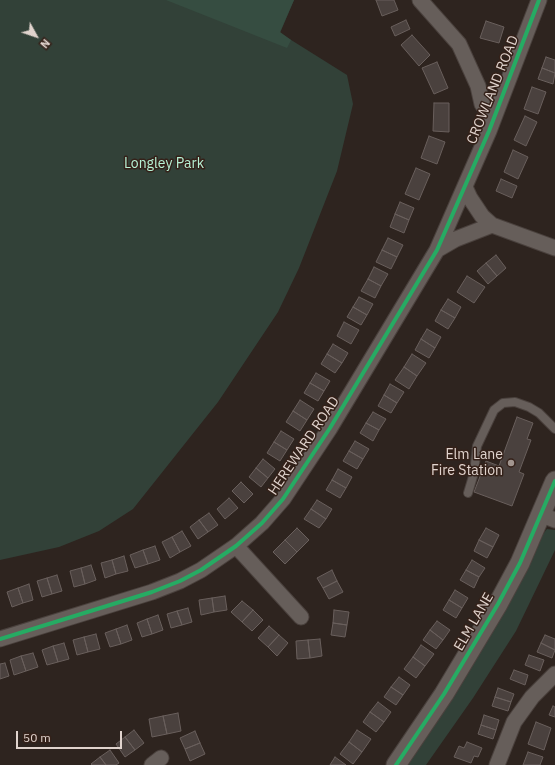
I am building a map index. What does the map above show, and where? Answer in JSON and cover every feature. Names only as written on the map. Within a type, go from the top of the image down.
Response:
[{"type":"street","name":"CROWLAND ROAD","points":[[420,0],[459,44],[478,86],[482,104],[493,119]]},
{"type":"street","name":"CROWLAND ROAD","points":[[465,187],[540,0]]},
{"type":"street","points":[[465,187],[470,198],[482,216],[492,225],[555,248]]},
{"type":"street","name":"HEREWARD ROAD","points":[[0,639],[152,592],[180,581],[200,570],[236,546],[262,523],[283,499],[307,466],[436,250],[465,187]]},
{"type":"street","points":[[436,250],[456,239],[492,225]]},
{"type":"street","name":"ELM LANE","points":[[396,765],[444,694],[476,642],[520,563],[548,518],[555,481]]},
{"type":"street","points":[[236,546],[301,616]]},
{"type":"street","points":[[497,765],[514,722],[532,698],[555,674]]},
{"type":"lane","points":[[468,492],[474,473],[477,446],[494,410],[503,403],[515,402],[529,407],[539,412],[555,429]]},
{"type":"green space","name":"Longley Park","points":[[0,0],[294,0],[280,33],[347,75],[353,104],[337,171],[299,268],[278,312],[218,402],[133,509],[99,531],[59,547],[0,560]]},
{"type":"green space","points":[[166,0],[294,0],[280,32],[291,40],[287,48]]},
{"type":"green space","points":[[547,529],[555,530],[555,550],[516,631],[473,698],[426,765],[407,765],[442,712],[540,538]]},
{"type":"building","points":[[376,0],[394,0],[398,10],[382,16]]},
{"type":"building","points":[[406,20],[410,29],[395,36],[391,27]]},
{"type":"building","points":[[486,21],[504,27],[499,43],[480,38]]},
{"type":"building","points":[[412,35],[430,55],[419,66],[401,45]]},
{"type":"building","points":[[546,57],[555,60],[555,73],[542,68]]},
{"type":"building","points":[[437,62],[448,88],[434,94],[422,68]]},
{"type":"building","points":[[542,68],[555,73],[553,84],[538,79]]},
{"type":"building","points":[[532,87],[546,92],[538,114],[524,109]]},
{"type":"building","points":[[434,103],[449,103],[449,132],[433,131]]},
{"type":"building","points":[[525,116],[537,122],[526,146],[514,140]]},
{"type":"building","points":[[429,136],[445,142],[437,164],[421,158]]},
{"type":"building","points":[[513,150],[528,157],[518,179],[504,172]]},
{"type":"building","points":[[416,168],[430,174],[419,200],[405,194]]},
{"type":"building","points":[[501,179],[517,186],[512,198],[496,191]]},
{"type":"building","points":[[400,202],[414,208],[409,220],[395,214]]},
{"type":"building","points":[[395,214],[409,220],[404,233],[390,227]]},
{"type":"building","points":[[388,238],[403,245],[397,257],[382,250]]},
{"type":"building","points":[[382,250],[397,257],[391,269],[376,262]]},
{"type":"building","points":[[496,255],[506,268],[497,276],[486,263]]},
{"type":"building","points":[[486,263],[497,276],[488,284],[477,271]]},
{"type":"building","points":[[374,267],[388,274],[381,286],[368,279]]},
{"type":"building","points":[[467,276],[485,287],[474,303],[457,292]]},
{"type":"building","points":[[368,279],[381,286],[375,298],[361,291]]},
{"type":"building","points":[[359,297],[373,304],[367,315],[353,307]]},
{"type":"building","points":[[448,299],[461,307],[455,318],[441,310]]},
{"type":"building","points":[[353,307],[367,315],[361,325],[347,317]]},
{"type":"building","points":[[441,310],[455,318],[448,329],[435,321]]},
{"type":"building","points":[[344,322],[359,330],[351,344],[337,336]]},
{"type":"building","points":[[427,329],[441,337],[435,348],[421,339]]},
{"type":"building","points":[[421,339],[435,348],[429,358],[415,350]]},
{"type":"building","points":[[333,344],[348,353],[342,363],[327,354]]},
{"type":"building","points":[[327,354],[342,363],[335,373],[321,364]]},
{"type":"building","points":[[412,354],[426,363],[417,376],[404,367]]},
{"type":"building","points":[[404,367],[417,376],[409,389],[395,380]]},
{"type":"building","points":[[316,373],[330,381],[324,391],[310,383]]},
{"type":"building","points":[[310,383],[324,391],[318,401],[304,393]]},
{"type":"building","points":[[390,384],[404,392],[397,403],[384,395]]},
{"type":"building","points":[[384,395],[397,403],[391,413],[378,406]]},
{"type":"building","points":[[300,400],[314,409],[307,420],[293,411]]},
{"type":"building","points":[[293,411],[307,420],[300,431],[286,422]]},
{"type":"building","points":[[373,412],[386,419],[379,430],[366,423]]},
{"type":"building","name":"Elm Lane Fire Station","points":[[517,417],[533,423],[527,439],[531,440],[519,472],[524,474],[512,506],[474,492],[486,461],[499,466]]},
{"type":"building","points":[[366,423],[379,430],[373,441],[360,433]]},
{"type":"building","points":[[281,431],[294,439],[287,450],[274,442]]},
{"type":"building","points":[[355,441],[369,449],[363,459],[349,451]]},
{"type":"building","points":[[274,442],[287,450],[280,461],[267,453]]},
{"type":"building","points":[[349,451],[363,459],[357,469],[343,461]]},
{"type":"building","points":[[263,459],[275,469],[268,478],[256,468]]},
{"type":"building","points":[[256,468],[268,478],[261,487],[249,477]]},
{"type":"building","points":[[338,469],[352,477],[346,488],[332,480]]},
{"type":"building","points":[[332,480],[346,488],[340,498],[326,490]]},
{"type":"building","points":[[241,482],[253,494],[244,503],[232,491]]},
{"type":"building","points":[[229,498],[238,508],[225,519],[217,509]]},
{"type":"building","points":[[317,500],[332,509],[326,519],[311,509]]},
{"type":"building","points":[[311,509],[326,519],[319,528],[304,519]]},
{"type":"building","points":[[209,513],[218,525],[208,532],[199,520]]},
{"type":"building","points":[[199,520],[208,532],[198,539],[190,527]]},
{"type":"building","points":[[297,528],[309,540],[297,552],[285,540]]},
{"type":"building","points":[[486,528],[499,535],[493,547],[479,540]]},
{"type":"building","points":[[182,531],[191,546],[180,552],[172,537]]},
{"type":"building","points":[[172,537],[180,552],[170,558],[162,542]]},
{"type":"building","points":[[285,540],[297,552],[285,564],[273,552]]},
{"type":"building","points":[[479,540],[493,547],[487,558],[474,551]]},
{"type":"building","points":[[155,546],[160,560],[148,564],[143,550]]},
{"type":"building","points":[[143,550],[148,564],[135,568],[130,555]]},
{"type":"building","points":[[124,556],[128,571],[116,574],[112,560]]},
{"type":"building","points":[[112,560],[116,574],[105,578],[101,563]]},
{"type":"building","points":[[472,560],[485,568],[479,577],[466,570]]},
{"type":"building","points":[[91,565],[96,580],[85,584],[81,568]]},
{"type":"building","points":[[81,568],[85,584],[74,587],[70,571]]},
{"type":"building","points":[[332,570],[337,581],[323,588],[317,578]]},
{"type":"building","points":[[466,570],[479,577],[474,588],[460,580]]},
{"type":"building","points":[[57,575],[62,591],[52,594],[47,578]]},
{"type":"building","points":[[47,578],[52,594],[42,597],[37,581]]},
{"type":"building","points":[[337,581],[343,592],[329,599],[323,588]]},
{"type":"building","points":[[29,584],[33,600],[23,603],[18,588]]},
{"type":"building","points":[[18,588],[23,603],[12,607],[7,592]]},
{"type":"building","points":[[455,590],[468,598],[462,608],[449,600]]},
{"type":"building","points":[[225,596],[227,610],[214,612],[212,598]]},
{"type":"building","points":[[212,598],[214,612],[201,615],[199,600]]},
{"type":"building","points":[[449,600],[462,608],[456,618],[443,610]]},
{"type":"building","points":[[242,601],[253,610],[242,622],[231,612]]},
{"type":"building","points":[[188,608],[192,622],[182,625],[177,611]]},
{"type":"building","points":[[253,610],[263,620],[252,631],[242,622]]},
{"type":"building","points":[[334,610],[349,612],[347,625],[333,623]]},
{"type":"building","points":[[177,611],[182,625],[171,628],[167,614]]},
{"type":"building","points":[[158,615],[163,630],[152,634],[147,619]]},
{"type":"building","points":[[147,619],[152,634],[142,637],[137,623]]},
{"type":"building","points":[[437,621],[450,630],[443,640],[430,630]]},
{"type":"building","points":[[333,623],[347,625],[345,637],[331,635]]},
{"type":"building","points":[[127,625],[132,640],[121,644],[116,629]]},
{"type":"building","points":[[269,626],[279,635],[268,647],[258,638]]},
{"type":"building","points":[[116,629],[121,644],[110,647],[105,633]]},
{"type":"building","points":[[430,630],[443,640],[436,649],[423,640]]},
{"type":"building","points":[[96,634],[100,649],[88,652],[84,637]]},
{"type":"building","points":[[279,635],[288,643],[277,656],[268,647]]},
{"type":"building","points":[[545,635],[555,639],[555,650],[541,643]]},
{"type":"building","points":[[84,637],[88,652],[77,655],[73,640]]},
{"type":"building","points":[[320,639],[322,656],[310,658],[308,640]]},
{"type":"building","points":[[308,640],[310,658],[297,659],[296,641]]},
{"type":"building","points":[[64,643],[69,659],[58,662],[53,646]]},
{"type":"building","points":[[541,643],[555,650],[552,658],[537,652]]},
{"type":"building","points":[[421,645],[434,654],[425,666],[413,657]]},
{"type":"building","points":[[53,646],[58,662],[47,665],[42,650]]},
{"type":"building","points":[[33,653],[38,667],[26,671],[21,656]]},
{"type":"building","points":[[529,655],[544,660],[540,671],[525,665]]},
{"type":"building","points":[[21,656],[26,671],[14,675],[10,660]]},
{"type":"building","points":[[413,657],[425,666],[416,678],[404,669]]},
{"type":"building","points":[[5,663],[9,676],[0,679],[0,664]]},
{"type":"building","points":[[514,670],[528,675],[525,685],[510,679]]},
{"type":"building","points":[[399,677],[410,685],[403,695],[391,687]]},
{"type":"building","points":[[391,687],[403,695],[396,705],[384,697]]},
{"type":"building","points":[[498,688],[514,694],[511,702],[495,697]]},
{"type":"building","points":[[495,697],[511,702],[508,711],[492,706]]},
{"type":"building","points":[[378,702],[391,712],[384,722],[370,712]]},
{"type":"building","points":[[553,706],[555,707],[555,717],[549,715]]},
{"type":"building","points":[[370,712],[384,722],[376,732],[363,722]]},
{"type":"building","points":[[178,713],[181,731],[167,734],[163,716]]},
{"type":"building","points":[[484,715],[499,720],[496,730],[481,725]]},
{"type":"building","points":[[163,716],[167,734],[152,737],[149,719]]},
{"type":"building","points":[[536,722],[551,728],[544,750],[528,744]]},
{"type":"building","points":[[481,725],[496,730],[493,739],[478,734]]},
{"type":"building","points":[[134,730],[144,743],[135,750],[125,737]]},
{"type":"building","points":[[357,730],[371,739],[362,752],[349,742]]},
{"type":"building","points":[[195,731],[200,743],[185,749],[180,738]]},
{"type":"building","points":[[125,737],[135,750],[125,757],[116,744]]},
{"type":"building","points":[[349,742],[362,752],[353,764],[340,754]]},
{"type":"building","points":[[467,742],[482,748],[478,757],[474,756],[471,763],[454,757],[459,746],[464,748]]},
{"type":"building","points":[[200,743],[205,754],[190,761],[185,749]]},
{"type":"building","points":[[110,750],[119,763],[116,765],[106,765],[100,757]]},
{"type":"building","points":[[528,752],[543,757],[540,765],[523,765]]},
{"type":"building","points":[[100,757],[106,765],[91,764]]},
{"type":"building","points":[[335,757],[346,765],[330,765]]},
{"type":"cycle path","points":[[0,639],[152,592],[180,581],[201,570],[236,546],[262,523],[283,499],[330,428],[437,250],[489,131],[539,0]]},
{"type":"cycle path","points":[[396,765],[444,694],[498,604],[520,563],[555,481]]},
{"type":"place","name":"Elm Lane Fire Station","points":[[511,463]]}]
